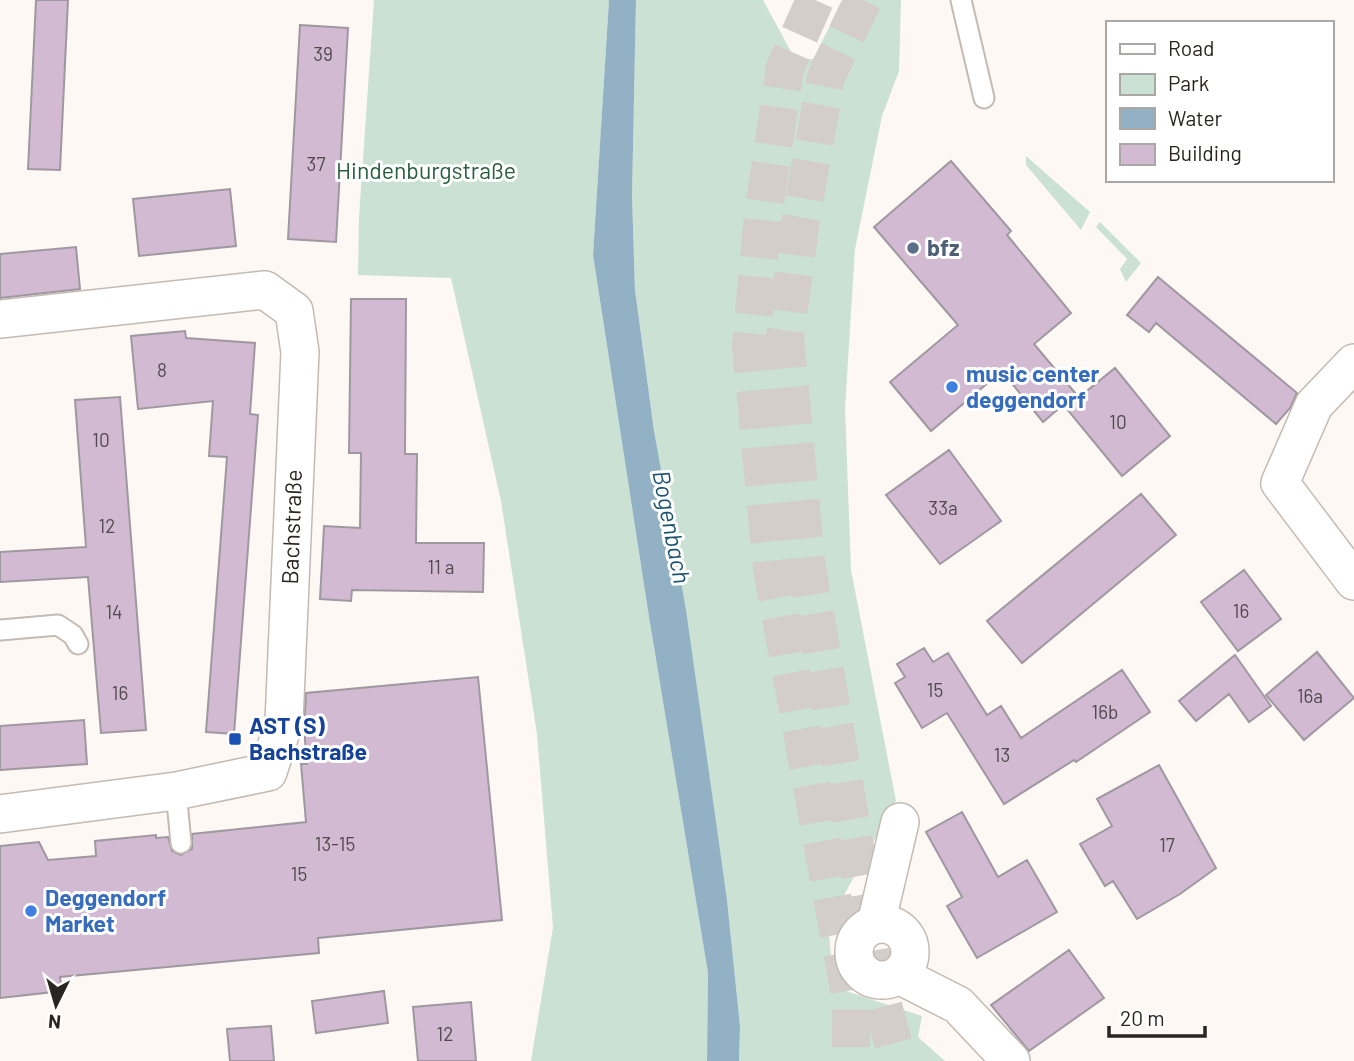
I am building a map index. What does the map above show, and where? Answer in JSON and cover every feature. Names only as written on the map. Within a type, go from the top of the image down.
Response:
[{"type":"street","name":"Bachstraße","points":[[0,319],[265,290],[294,311],[300,352],[284,722],[268,772],[176,791],[0,814]]},
{"type":"street","points":[[1354,363],[1314,405],[1280,483],[1354,581]]},
{"type":"street","points":[[900,822],[876,924],[859,934],[853,951],[855,961],[865,975],[873,979],[882,980],[899,975],[958,1005],[1012,1061]]},
{"type":"lane","points":[[961,0],[984,98]]},
{"type":"lane","points":[[0,630],[58,625],[73,635],[78,644]]},
{"type":"lane","points":[[176,791],[181,843]]},
{"type":"green space","name":"Hindenburgstraße","points":[[374,0],[609,0],[593,255],[708,973],[707,1061],[531,1061],[553,927],[537,734],[501,501],[451,278],[358,275],[359,217]]},
{"type":"green space","points":[[636,0],[763,0],[795,59],[813,59],[843,0],[901,0],[899,71],[882,116],[855,249],[845,408],[851,570],[896,801],[828,924],[834,987],[922,1016],[918,1037],[945,1061],[739,1061],[740,1026],[727,900],[654,431],[635,290],[632,196]]},
{"type":"green space","points":[[1026,156],[1090,212],[1081,230],[1026,165]]},
{"type":"green space","points":[[1100,222],[1141,263],[1126,282],[1120,269],[1127,259],[1096,227]]},
{"type":"water","name":"Bogenbach","points":[[609,0],[636,0],[632,196],[635,290],[654,431],[686,610],[727,900],[740,1026],[739,1061],[707,1061],[708,973],[593,255]]},
{"type":"building","points":[[36,0],[68,0],[60,170],[28,169]]},
{"type":"building","points":[[300,25],[348,28],[336,242],[288,239]]},
{"type":"building","points":[[951,161],[1011,231],[1007,235],[1071,313],[1034,344],[1076,394],[1043,422],[1002,371],[931,431],[890,382],[958,325],[874,227]]},
{"type":"building","points":[[230,189],[236,246],[139,256],[133,199]]},
{"type":"building","points":[[76,247],[80,289],[0,298],[0,254]]},
{"type":"building","points":[[1158,277],[1297,393],[1290,408],[1276,424],[1156,323],[1149,332],[1127,315]]},
{"type":"building","points":[[351,299],[406,299],[405,454],[417,454],[416,543],[484,543],[483,592],[352,590],[351,601],[320,599],[324,526],[360,528],[361,453],[349,453]]},
{"type":"building","points":[[185,331],[186,338],[255,343],[250,414],[258,415],[234,734],[206,732],[227,457],[209,456],[213,401],[138,409],[131,336]]},
{"type":"building","points":[[1115,368],[1170,436],[1122,476],[1066,408]]},
{"type":"building","points":[[120,397],[146,730],[101,733],[88,577],[0,582],[0,552],[86,547],[75,400]]},
{"type":"building","points":[[949,450],[1001,521],[940,564],[886,495]]},
{"type":"building","points":[[1141,494],[1176,535],[1022,663],[987,621]]},
{"type":"building","points":[[1244,570],[1281,619],[1238,651],[1201,602]]},
{"type":"building","points":[[924,648],[933,662],[948,653],[987,715],[1001,706],[1021,738],[1122,670],[1150,712],[1076,762],[1074,760],[1004,804],[947,713],[922,728],[895,683],[905,677],[897,664]]},
{"type":"building","points":[[1317,652],[1354,698],[1304,740],[1266,695]]},
{"type":"building","points":[[1235,655],[1271,706],[1249,722],[1229,694],[1196,721],[1179,701]]},
{"type":"building","points":[[478,677],[502,920],[318,938],[319,953],[60,977],[62,991],[0,998],[0,846],[39,842],[48,860],[96,856],[95,841],[156,835],[156,838],[168,837],[172,851],[181,855],[192,849],[192,834],[306,822],[301,764],[307,764],[304,728],[306,693]]},
{"type":"building","points":[[84,720],[87,764],[0,770],[0,726]]},
{"type":"building","points":[[1159,765],[1216,868],[1180,894],[1137,919],[1113,881],[1105,886],[1080,844],[1112,826],[1097,799]]},
{"type":"building","points":[[962,812],[998,877],[1027,860],[1057,912],[977,958],[947,906],[962,897],[926,832]]},
{"type":"building","points":[[1069,950],[1104,998],[1029,1051],[991,1005]]},
{"type":"building","points":[[384,991],[388,1023],[316,1033],[312,1001]]},
{"type":"building","points":[[471,1002],[476,1061],[418,1061],[413,1007]]},
{"type":"building","points":[[271,1026],[274,1061],[230,1061],[227,1029]]},
{"type":"tunnel","points":[[815,0],[785,68],[763,216],[751,345],[772,568],[851,1000],[851,1061]]},
{"type":"tunnel","points":[[863,0],[826,77],[801,219],[785,338],[806,561],[881,998],[898,1061]]},
{"type":"place","name":"bfz","points":[[913,248]]},
{"type":"place","name":"music center deggendorf","points":[[952,387]]},
{"type":"place","name":"AST (S) Bachstraße","points":[[235,739]]},
{"type":"place","name":"Deggendorf Market","points":[[31,911]]}]
